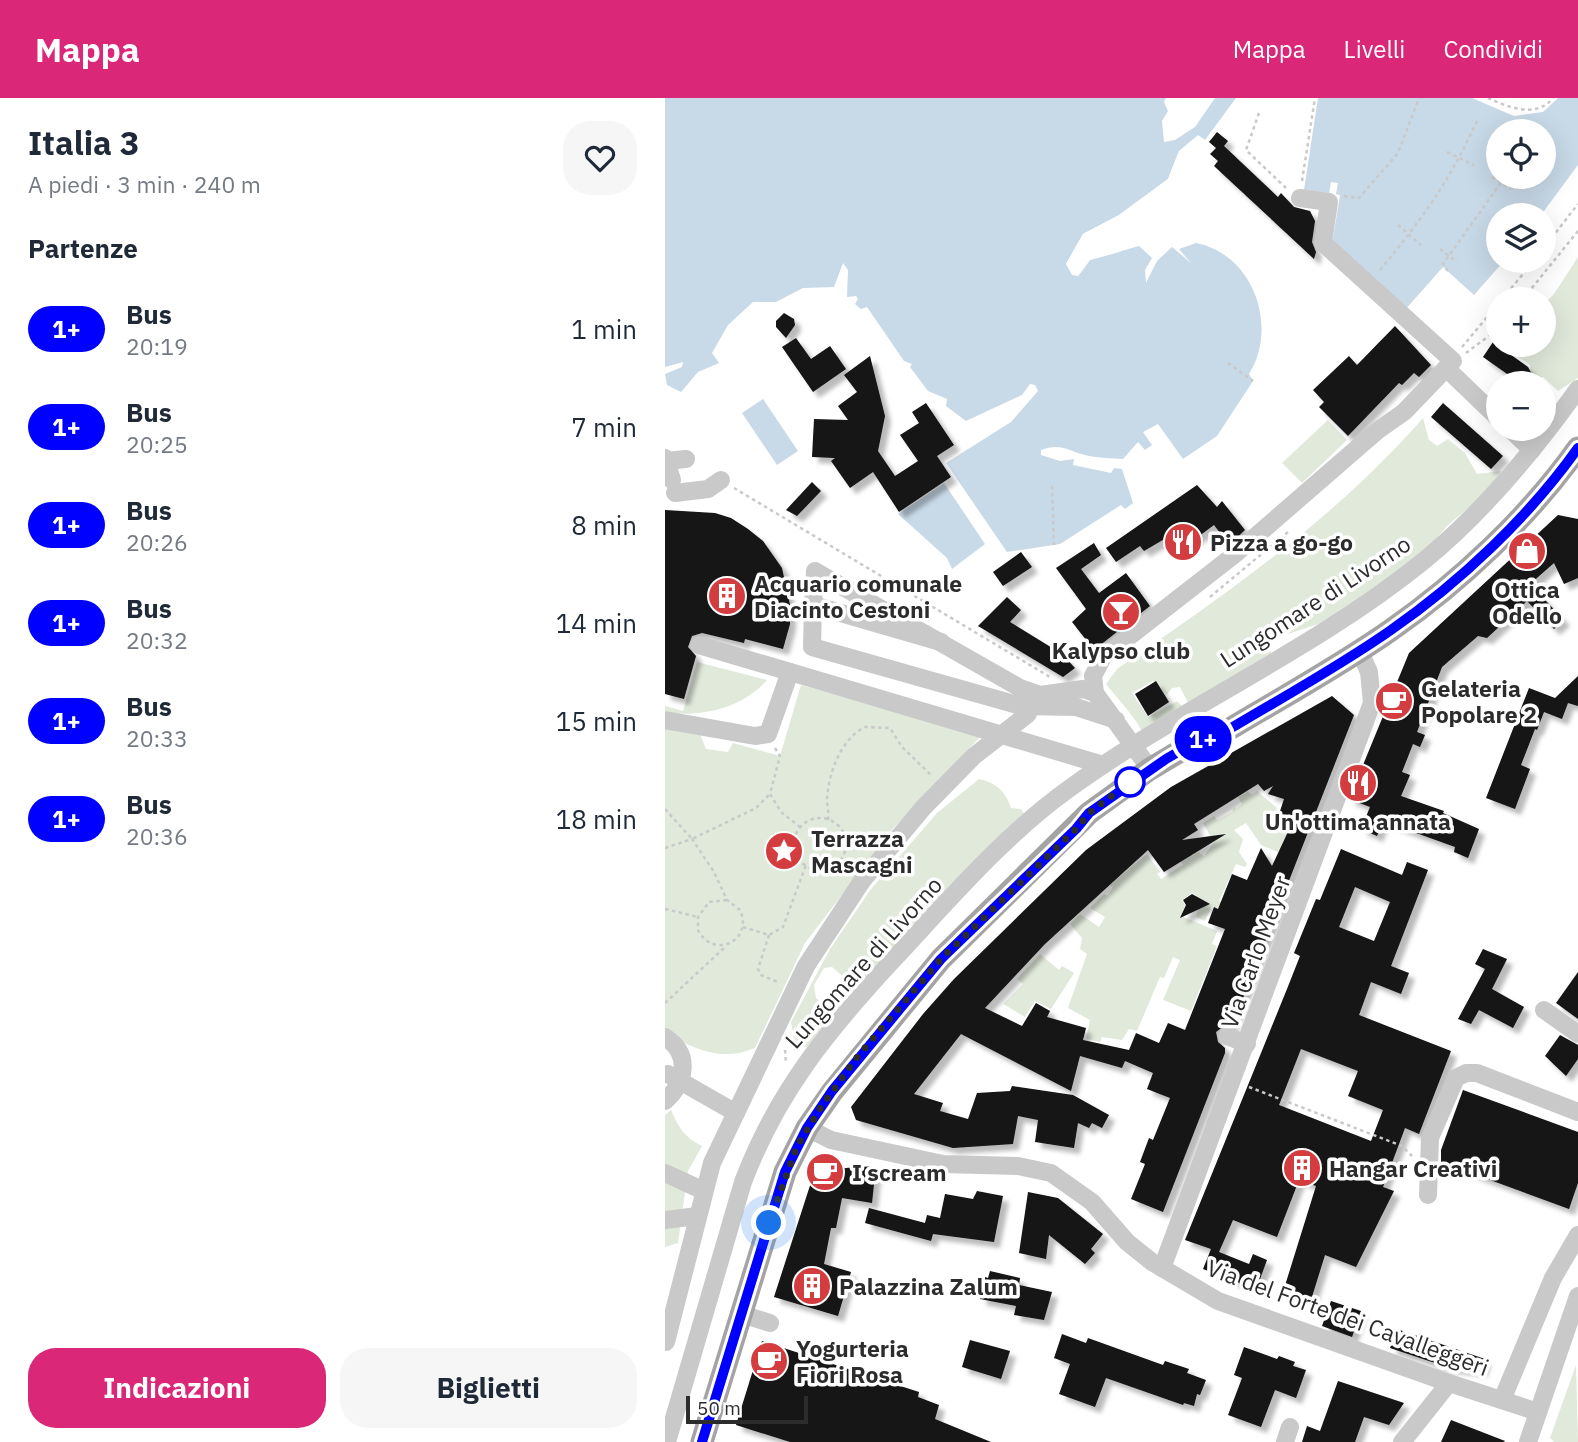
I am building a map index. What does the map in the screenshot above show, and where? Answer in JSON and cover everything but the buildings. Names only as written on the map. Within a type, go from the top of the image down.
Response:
[{"type":"main road","points":[[1076,829],[1095,821],[1206,749],[1213,739],[1359,650],[1413,613],[1475,560],[1576,459]]},
{"type":"main road","points":[[702,1442],[782,1182],[807,1128],[858,1056],[913,990],[1089,813],[1150,769],[1199,740],[1213,739]]},
{"type":"street","points":[[1089,691],[1103,657],[1234,555],[1377,431],[1404,412],[1453,361],[1323,243],[1329,202],[1293,192]]},
{"type":"street","points":[[1446,368],[1486,406]]},
{"type":"street","name":"Lungomare di Livorno","points":[[667,1442],[758,1143],[800,1068],[860,995],[1010,840],[1068,789],[1331,625],[1411,571],[1461,526],[1532,450],[1578,388]]},
{"type":"street","points":[[1523,441],[1532,450]]},
{"type":"street","points":[[686,459],[666,460],[671,487],[708,489],[721,480]]},
{"type":"street","points":[[1089,691],[1050,695],[1015,686],[815,571],[813,646],[1024,710],[1076,707],[1116,720]]},
{"type":"street","points":[[813,605],[941,642]]},
{"type":"street","points":[[699,645],[1103,765]]},
{"type":"street","name":"Via Carlo Meyer","points":[[1162,1268],[1241,1083],[1247,1044],[1372,703],[1369,672],[1359,650]]},
{"type":"street","points":[[665,720],[755,736],[768,734],[790,672]]},
{"type":"street","points":[[1076,707],[1072,697],[1089,691]]},
{"type":"street","points":[[1089,691],[1116,720],[1150,769]]},
{"type":"street","points":[[694,1349],[665,1342],[669,1309],[712,1163],[794,990],[823,937],[862,881],[944,786],[974,756],[1004,735],[1024,710]]},
{"type":"street","points":[[1544,1010],[1578,1034]]},
{"type":"street","points":[[1227,1036],[1247,1044]]},
{"type":"street","points":[[665,1037],[677,1049],[684,1066],[671,1075],[665,1101]]},
{"type":"street","points":[[1428,1195],[1430,1138],[1456,1078],[1466,1073],[1477,1073],[1578,1112]]},
{"type":"street","points":[[671,1075],[736,1113]]},
{"type":"street","name":"Via del Forte dei Cavalleggeri","points":[[807,1128],[831,1140],[943,1164],[1018,1166],[1051,1173],[1092,1202],[1127,1242],[1162,1268],[1219,1301],[1538,1412]]},
{"type":"street","points":[[665,1173],[704,1191]]},
{"type":"street","points":[[665,1220],[697,1216]]},
{"type":"street","points":[[1502,1400],[1553,1278],[1578,1235]]},
{"type":"street","points":[[1528,1442],[1578,1296]]},
{"type":"street","points":[[741,1314],[770,1323]]},
{"type":"street","points":[[1402,1442],[1449,1383]]},
{"type":"path","points":[[1259,113],[1246,150],[1293,192],[1315,98]]},
{"type":"path","points":[[1338,196],[1359,198],[1398,153],[1419,98]]},
{"type":"path","points":[[1488,98],[1515,111],[1547,104],[1553,98]]},
{"type":"path","points":[[1378,271],[1409,235],[1460,158],[1477,121]]},
{"type":"path","points":[[1447,152],[1474,164]]},
{"type":"path","points":[[1448,271],[1443,264],[1497,189]]},
{"type":"path","points":[[1556,232],[1578,204]]},
{"type":"path","points":[[1398,225],[1421,245]]},
{"type":"path","points":[[1533,287],[1578,232]]},
{"type":"path","points":[[1440,249],[1457,262]]},
{"type":"path","points":[[1512,287],[1524,273]]},
{"type":"path","points":[[1486,318],[1462,346],[1459,354],[1474,348],[1486,338]]},
{"type":"path","points":[[1228,363],[1253,381]]},
{"type":"path","points":[[721,480],[1056,681]]},
{"type":"path","points":[[1052,486],[1054,545]]},
{"type":"path","points":[[828,820],[827,799],[838,757],[846,743],[865,727],[890,728],[902,747],[944,786]]},
{"type":"path","points":[[665,848],[692,839],[757,808],[771,794],[780,756],[768,734]]},
{"type":"path","points":[[771,794],[781,812],[800,827]]},
{"type":"path","points":[[665,808],[692,839],[714,872],[727,900],[740,910],[744,927],[735,941],[725,946],[665,1003]]},
{"type":"path","points":[[813,819],[828,820],[844,835],[842,857],[825,869],[806,865],[799,859],[794,843],[800,827],[813,819]]},
{"type":"path","points":[[794,990],[761,975],[758,969],[769,935],[783,927],[790,915],[806,865]]},
{"type":"path","points":[[725,946],[711,944],[701,936],[698,917],[709,902],[727,900]]},
{"type":"path","points":[[665,909],[698,917]]},
{"type":"path","points":[[744,927],[769,935]]},
{"type":"path","points":[[1241,1083],[1402,1146],[1427,1171]]},
{"type":"shaded area","points":[[1578,257],[1578,378],[1558,391],[1556,371],[1531,371],[1530,365],[1518,357],[1556,357],[1556,291]]},
{"type":"shaded area","points":[[1423,418],[1429,440],[1437,446],[1448,439],[1465,453],[1477,474],[1502,471],[1484,495],[1448,525],[1425,552],[1327,621],[1288,634],[1278,626],[1270,634],[1271,653],[1189,705],[1180,687],[1172,688],[1167,695],[1153,681],[1132,693],[1148,717],[1177,701],[1184,708],[1143,734],[1106,684],[1117,669],[1198,613],[1316,522],[1354,489]]},
{"type":"shaded area","points":[[1328,420],[1347,440],[1302,483],[1282,463]]},
{"type":"shaded area","points":[[697,662],[767,680],[745,698],[720,709],[665,713],[665,706],[683,711]]},
{"type":"shaded area","points":[[801,685],[981,736],[892,830],[805,943],[755,1048],[731,1054],[708,1052],[686,1044],[665,1031],[665,726],[700,734],[706,749],[728,752],[733,743],[780,756]]},
{"type":"shaded area","points":[[979,779],[999,788],[1011,808],[1021,809],[1024,814],[892,956],[854,986],[832,967],[824,968],[814,985],[816,998],[826,1007],[840,1006],[807,1047],[802,1047],[794,1040],[791,1022],[830,949],[871,889],[937,813]]},
{"type":"shaded area","points":[[1248,791],[1252,795],[1257,791],[1277,808],[1275,814],[1290,829],[1278,852],[1261,845],[1246,823],[1234,830],[1243,839],[1239,852],[1247,864],[1245,867],[1236,864],[1219,901],[1230,906],[1228,912],[1212,906],[1205,921],[1196,917],[1198,910],[1187,906],[1197,896],[1192,893],[1182,900],[1185,906],[1181,916],[1217,931],[1212,944],[1217,946],[1191,1011],[1163,1000],[1180,960],[1173,957],[1164,978],[1160,977],[1137,1031],[1129,1029],[1122,1040],[1102,1037],[1100,1042],[1086,1039],[1090,1020],[1068,1008],[1087,954],[1080,949],[1082,938],[1070,924],[1080,914],[1099,927],[1105,917],[1090,908],[1104,894],[1107,896],[1113,888],[1110,885],[1147,854],[1160,872],[1157,874],[1161,879],[1183,865],[1178,856],[1188,850],[1192,856],[1198,852],[1204,856],[1214,842],[1203,823],[1214,816],[1217,820],[1232,812],[1234,807],[1236,809],[1242,804],[1238,797]]},
{"type":"shaded area","points":[[1040,954],[1059,970],[1062,966],[1074,973],[1051,1009],[1035,1001],[1025,1017],[1003,1004],[1023,984],[1017,979]]},
{"type":"shaded area","points":[[671,1110],[683,1131],[702,1146],[688,1171],[678,1243],[665,1247],[665,1115]]},
{"type":"shaded area","points":[[1576,1365],[1578,1442],[1554,1442],[1550,1438]]},
{"type":"water","points":[[665,98],[1236,98],[1205,140],[1198,135],[1179,151],[1168,179],[1119,215],[1083,234],[1066,264],[1078,276],[1090,260],[1139,246],[1152,258],[1145,270],[1146,283],[1157,261],[1172,247],[1191,263],[1179,249],[1196,243],[1216,250],[1233,261],[1246,277],[1255,295],[1260,314],[1261,335],[1258,355],[1249,374],[1253,381],[1217,436],[1183,459],[1158,424],[1143,432],[1152,445],[1145,450],[1138,442],[1123,459],[1089,456],[1060,447],[1041,450],[1041,455],[1060,461],[1074,459],[1073,465],[1111,473],[1114,468],[1122,469],[1133,503],[1125,509],[1121,505],[1060,544],[1007,552],[946,463],[1011,422],[1038,391],[1035,385],[1030,384],[1022,395],[966,421],[946,406],[947,399],[928,391],[910,367],[912,364],[904,361],[867,307],[861,309],[855,304],[858,299],[856,296],[847,297],[848,270],[843,263],[834,287],[803,288],[776,302],[753,302],[728,325],[712,353],[719,363],[698,372],[681,392],[667,385],[665,374],[682,367],[683,362],[665,367]]},
{"type":"water","points":[[1318,98],[1472,98],[1514,116],[1543,112],[1558,98],[1578,98],[1578,165],[1550,203],[1486,203],[1486,273],[1493,273],[1474,295],[1443,267],[1404,311],[1332,244],[1340,195],[1336,194],[1338,183],[1331,182],[1329,193],[1304,190]]},
{"type":"water","points":[[763,399],[798,451],[777,465],[742,413]]},
{"type":"water","points":[[944,483],[985,544],[952,569],[947,558],[898,514]]},
{"type":"pier","points":[[1166,98],[1215,98],[1195,127],[1175,140],[1164,142],[1162,121],[1168,111],[1164,102]]},
{"type":"pier","points":[[1184,148],[1186,151],[1182,154],[1171,181],[1121,218],[1086,237],[1070,264],[1076,272],[1089,257],[1123,251],[1090,260],[1078,276],[1072,275],[1066,264],[1083,234],[1119,215],[1168,179],[1179,151]]},
{"type":"bus line","name":"1+","points":[[702,1442],[775,1200],[797,1146],[858,1056],[913,990],[1089,813],[1166,759],[1199,740],[1213,739],[1390,631],[1475,560],[1532,502],[1578,448]]},
{"type":"place","name":"Pizza a go-go","points":[[1183,542]]},
{"type":"place","name":"Ottica Odello","points":[[1527,551]]},
{"type":"place","name":"Acquario comunale Diacinto Cestoni","points":[[727,596]]},
{"type":"place","name":"Kalypso club","points":[[1121,612]]},
{"type":"place","name":"Gelateria Popolare 2","points":[[1394,701]]},
{"type":"place","name":"Un'ottima annata","points":[[1358,783]]},
{"type":"place","name":"Terrazza Mascagni","points":[[784,851]]},
{"type":"place","name":"Hangar Creativi","points":[[1302,1168]]},
{"type":"place","name":"I scream","points":[[825,1172]]},
{"type":"place","name":"Palazzina Zalum","points":[[812,1286]]},
{"type":"place","name":"Yogurteria Fiori Rosa","points":[[769,1361]]},
{"type":"route","points":[[769,1223],[785,1172],[797,1146],[858,1056],[941,959],[1076,829],[1089,813],[1130,782]]}]
